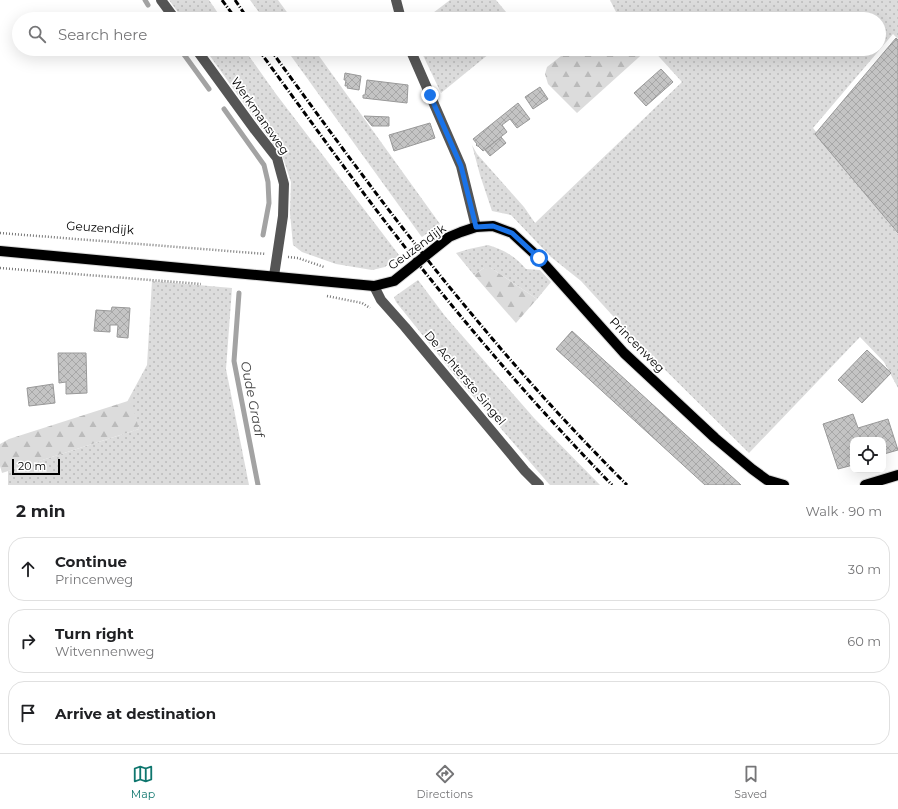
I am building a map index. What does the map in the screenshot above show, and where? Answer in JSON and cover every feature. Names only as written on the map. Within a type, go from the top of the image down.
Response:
[{"type":"main road","name":"Princenweg","points":[[476,227],[493,226],[512,233],[539,258],[624,353],[652,380],[715,438],[752,469],[767,480],[784,485]]},
{"type":"main road","name":"Geuzendijk","points":[[0,251],[374,286],[394,280],[449,237],[476,227]]},
{"type":"main road","points":[[865,485],[898,474]]},
{"type":"street","points":[[161,0],[170,12]]},
{"type":"street","points":[[396,0],[399,12]]},
{"type":"street","name":"Werkmansweg","points":[[201,56],[277,158],[284,184],[284,216],[274,276]]},
{"type":"street","points":[[413,56],[461,166],[476,227]]},
{"type":"street","name":"De Achterste Singel","points":[[374,286],[381,300],[525,472],[539,485]]},
{"type":"path","name":"Geuzendijk","points":[[0,233],[278,255],[298,258],[328,268]]},
{"type":"green space","points":[[169,0],[209,0],[217,12],[178,12]]},
{"type":"green space","points":[[250,0],[278,0],[287,12],[259,12]]},
{"type":"green space","points":[[450,0],[496,0],[506,12],[434,12]]},
{"type":"green space","points":[[610,0],[898,0],[898,39],[893,34],[886,42],[886,12],[616,12]]},
{"type":"green space","points":[[210,56],[249,56],[276,94],[399,255],[385,267],[372,270],[336,264],[302,252],[293,245],[290,213],[291,182],[283,158]]},
{"type":"green space","points":[[291,56],[319,56],[440,224],[422,237]]},
{"type":"green space","points":[[423,56],[486,56],[441,93]]},
{"type":"green space","points":[[561,56],[640,56],[577,113],[548,84],[545,74],[547,67]]},
{"type":"green space","points":[[658,56],[874,56],[813,128],[898,234],[898,388],[884,362],[860,337],[749,453],[634,339],[581,281],[551,257],[511,215],[492,211],[472,145],[477,154],[524,207],[535,223],[682,82]]},
{"type":"green space","points":[[488,245],[509,254],[518,260],[526,269],[540,270],[551,282],[537,299],[491,268],[484,268],[474,275],[456,253]]},
{"type":"green space","points":[[484,268],[491,268],[537,299],[516,323],[474,275]]},
{"type":"green space","points":[[418,280],[445,316],[534,418],[600,485],[549,484],[457,378],[396,302],[394,297]]},
{"type":"green space","points":[[152,281],[232,288],[226,369],[249,485],[8,485],[8,471],[139,429],[130,401],[127,402],[147,365]]},
{"type":"green space","points":[[131,400],[139,429],[2,473],[0,466],[0,444],[9,439]]},
{"type":"building","points":[[896,38],[898,40],[898,233],[815,134],[881,56],[886,56],[886,50]]},
{"type":"building","points":[[661,69],[673,82],[646,106],[634,93]]},
{"type":"building","points":[[345,73],[361,76],[359,90],[347,88],[348,86],[345,86]]},
{"type":"building","points":[[367,80],[408,85],[407,103],[363,98],[363,95],[365,95]]},
{"type":"building","points":[[540,87],[548,99],[533,109],[525,97]]},
{"type":"building","points":[[518,103],[530,119],[517,128],[510,119],[502,125],[507,132],[483,151],[477,146],[473,139]]},
{"type":"building","points":[[364,116],[389,117],[389,126],[372,126]]},
{"type":"building","points":[[430,123],[435,138],[394,151],[389,135]]},
{"type":"building","points":[[501,137],[506,143],[490,156],[485,150]]},
{"type":"building","points":[[112,307],[130,308],[128,338],[117,337],[118,325],[110,325],[110,332],[94,331],[96,310],[111,311]]},
{"type":"building","points":[[572,331],[741,485],[705,485],[556,349]]},
{"type":"building","points":[[867,350],[891,373],[862,403],[838,380]]},
{"type":"building","points":[[58,353],[86,353],[87,393],[66,394],[66,382],[59,383]]},
{"type":"building","points":[[53,384],[55,403],[29,406],[27,388]]},
{"type":"building","points":[[853,414],[858,428],[888,419],[898,450],[886,453],[886,437],[850,437],[850,466],[838,469],[823,424]]},
{"type":"waterway","name":"Oude Graaf","points":[[145,0],[148,5]]},
{"type":"waterway","name":"Oude Graaf","points":[[185,56],[209,89]]},
{"type":"waterway","name":"Oude Graaf","points":[[224,109],[264,165],[268,182],[269,203],[263,235]]},
{"type":"waterway","name":"Oude Graaf","points":[[239,293],[234,361],[258,485]]},
{"type":"railway","points":[[222,0],[231,12]]},
{"type":"railway","points":[[235,0],[243,12]]},
{"type":"railway","points":[[263,56],[409,253],[475,334],[565,436],[612,485]]},
{"type":"railway","points":[[275,56],[421,252],[493,340],[568,424],[627,485]]},
{"type":"route","points":[[430,95],[461,166],[476,227],[493,226],[504,229],[512,233],[539,258]]}]
